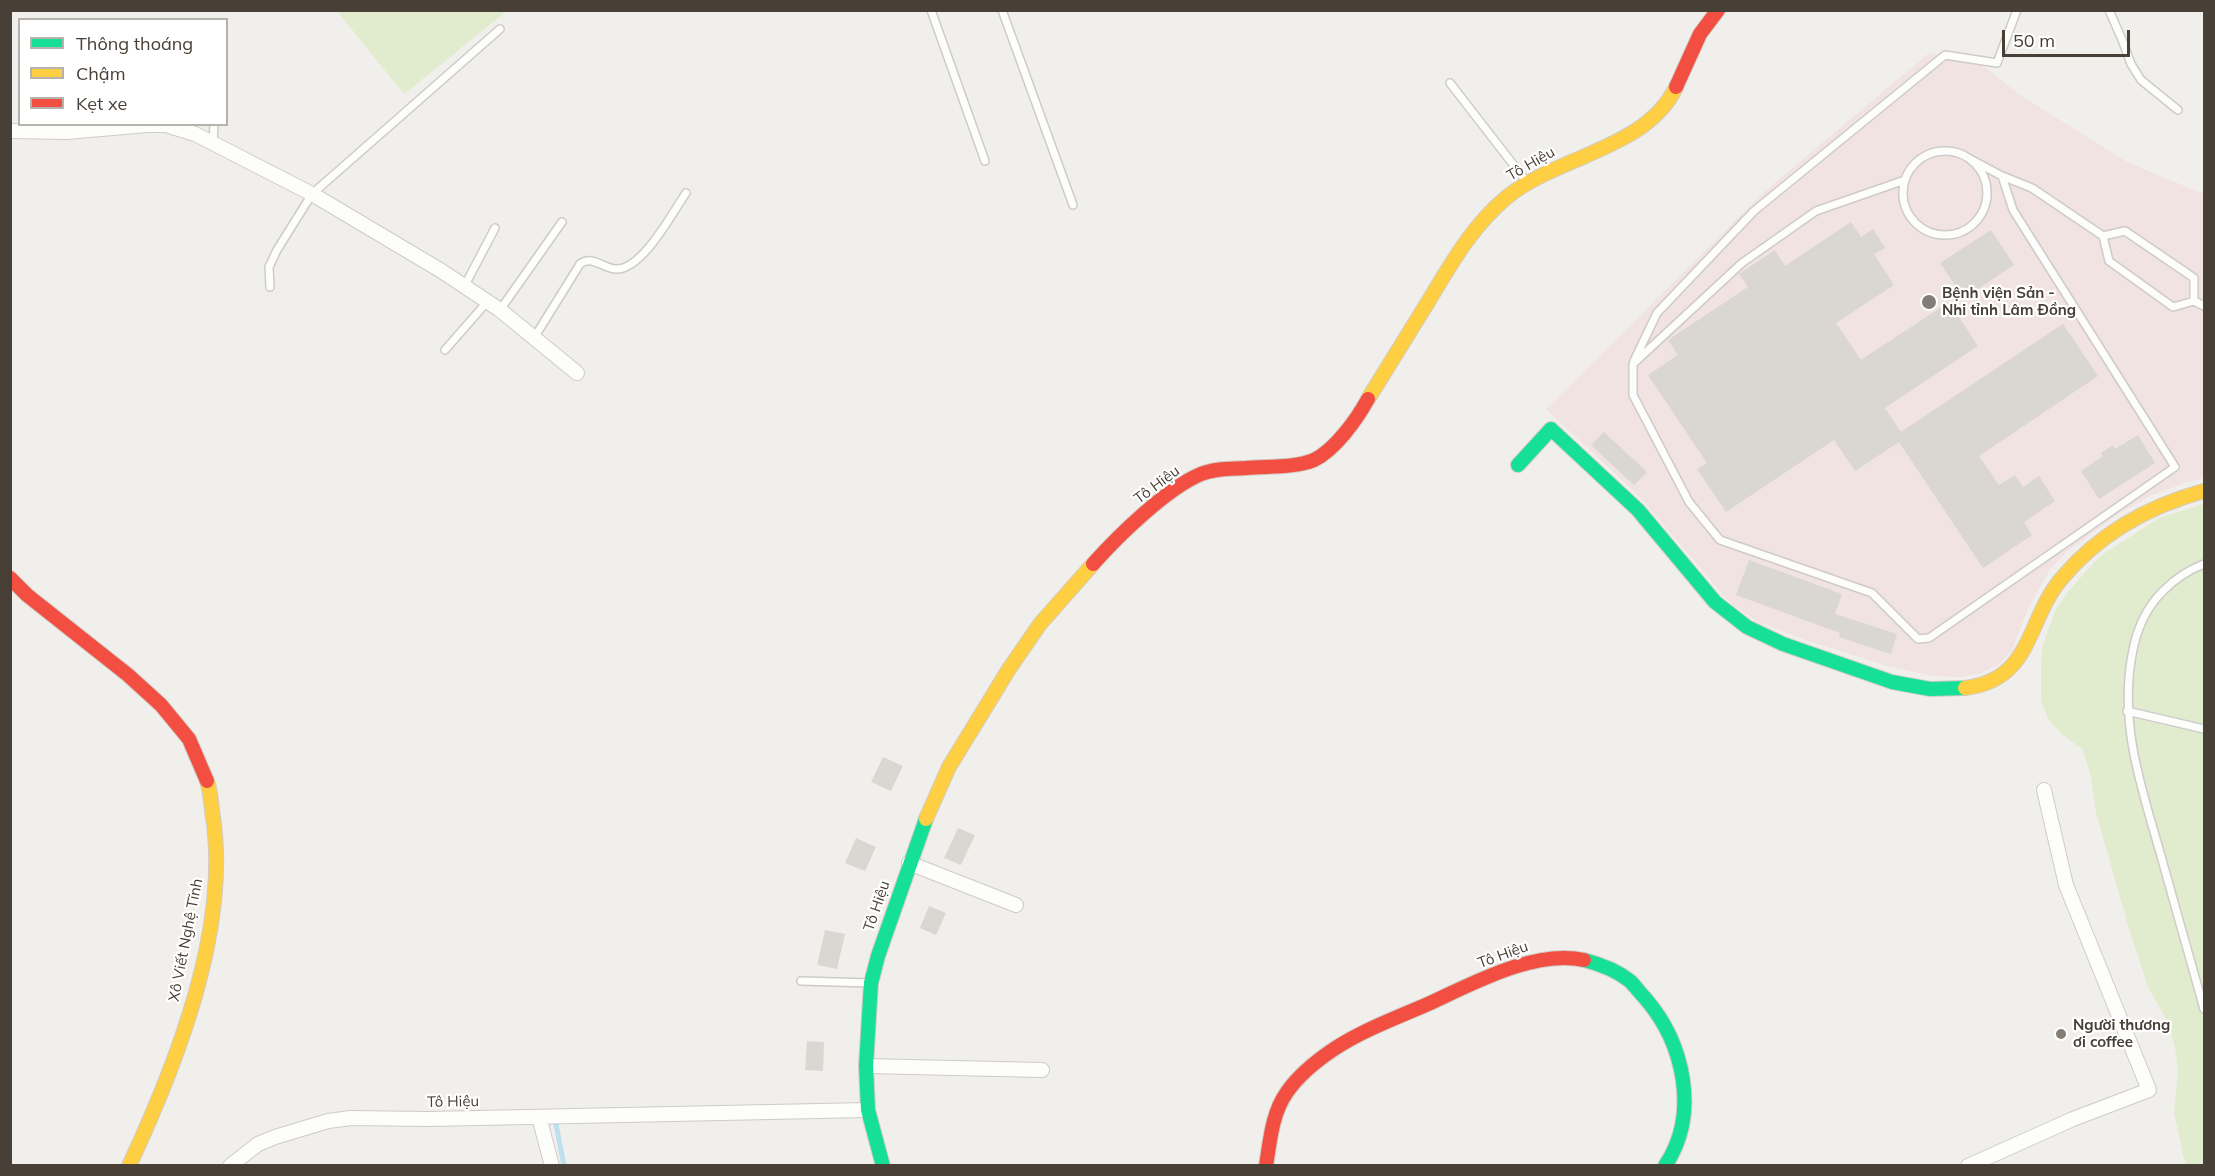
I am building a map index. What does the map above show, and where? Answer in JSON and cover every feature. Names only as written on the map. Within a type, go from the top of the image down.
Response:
[{"type":"street","name":"Tô Hiệu","points":[[883,1166],[868,1110],[866,1066],[871,983],[878,956],[928,810],[964,742],[1040,624],[1111,544],[1176,487],[1215,470],[1294,464],[1313,460],[1328,450],[1359,415],[1466,238],[1507,197],[1528,183],[1633,133],[1660,112],[1671,97],[1700,34],[1718,10]]},
{"type":"street","points":[[10,131],[67,132],[136,126]]},
{"type":"street","points":[[169,126],[195,134],[312,194],[440,270],[500,310],[577,373]]},
{"type":"street","points":[[1518,465],[1551,429],[1618,489],[1726,612],[1748,628],[1778,642],[1893,683],[1916,689],[1949,691],[1986,685],[2006,674],[2017,661],[2054,588],[2067,571],[2109,534],[2158,506],[2205,491]]},
{"type":"street","name":"Xô Viết Nghệ Tĩnh","points":[[10,578],[27,595],[161,704],[188,737],[199,758],[209,789],[215,822],[216,868],[213,904],[198,981],[158,1104],[129,1166]]},
{"type":"street","points":[[1968,1166],[2073,1119],[2149,1090],[2066,885],[2044,790]]},
{"type":"street","points":[[909,863],[1016,905]]},
{"type":"street","name":"Tô Hiệu","points":[[1266,1166],[1270,1136],[1286,1093],[1305,1071],[1350,1039],[1495,975],[1541,959],[1563,957],[1590,961],[1620,974],[1640,991],[1673,1044],[1681,1068],[1683,1121],[1681,1136],[1673,1156],[1665,1166]]},
{"type":"street","points":[[866,1066],[1042,1070]]},
{"type":"street","name":"Tô Hiệu","points":[[237,1163],[266,1140],[328,1121],[374,1118],[868,1110]]},
{"type":"street","points":[[539,1117],[552,1166]]},
{"type":"lane","points":[[931,10],[984,161]]},
{"type":"lane","points":[[1002,10],[1073,206]]},
{"type":"lane","points":[[2002,176],[2013,210],[2175,468],[1929,638],[1918,639],[1872,594],[1720,540],[1689,502],[1633,395],[1633,364],[1657,313],[1754,211],[1945,55],[1997,63],[2017,10]]},
{"type":"lane","points":[[2109,10],[2131,64],[2141,80],[2178,110]]},
{"type":"lane","points":[[270,287],[269,267],[312,194],[501,29]]},
{"type":"lane","points":[[1450,83],[1528,183]]},
{"type":"lane","points":[[213,143],[214,126]]},
{"type":"lane","points":[[1971,159],[1980,170],[1986,183],[1987,197],[1984,211],[1975,223],[1964,231],[1950,235],[1936,234],[1922,228],[1912,219],[1905,207],[1903,193],[1905,180],[1911,168],[1920,158],[1932,152],[1952,151],[1971,159],[2002,176],[2032,188],[2103,236],[2109,261],[2173,307],[2194,301],[2205,306]]},
{"type":"lane","points":[[1633,364],[1742,263],[1816,211],[1905,180]]},
{"type":"lane","points":[[534,338],[580,264],[590,260],[616,268],[630,266],[643,254],[686,193]]},
{"type":"lane","points":[[500,310],[562,222]]},
{"type":"lane","points":[[464,287],[495,228]]},
{"type":"lane","points":[[2103,236],[2125,231],[2194,278],[2194,301]]},
{"type":"lane","points":[[445,350],[487,302]]},
{"type":"lane","points":[[2205,564],[2174,581],[2150,605],[2135,640],[2127,681],[2127,711],[2137,770],[2205,1009]]},
{"type":"lane","points":[[2127,711],[2205,729]]},
{"type":"lane","points":[[801,981],[871,983]]},
{"type":"shaded area","name":"Bệnh viện Sản - Nhi tỉnh Lâm Đồng","points":[[1929,53],[1982,65],[2020,95],[2129,163],[2204,194],[2204,478],[2150,496],[2120,513],[2069,550],[2051,568],[2042,583],[2028,609],[2012,650],[1998,665],[1981,673],[1960,677],[1933,676],[1891,667],[1805,640],[1758,622],[1732,605],[1639,496],[1546,409],[1764,192]]},
{"type":"green space","points":[[340,10],[507,11],[404,94],[338,12]]},
{"type":"green space","points":[[2204,504],[2204,1165],[2187,1165],[2174,1112],[2178,1072],[2169,1024],[2148,987],[2126,919],[2096,812],[2091,777],[2083,750],[2063,735],[2048,719],[2041,701],[2041,665],[2042,647],[2056,609],[2099,557],[2159,518]]},
{"type":"building","points":[[1851,222],[1861,237],[1873,229],[1885,248],[1874,254],[1894,285],[1836,323],[1861,360],[1949,302],[1978,346],[1885,408],[1901,432],[2063,324],[2098,376],[1979,456],[1999,485],[2015,475],[2023,487],[2039,476],[2055,501],[2024,522],[2032,535],[1983,568],[1899,442],[1855,471],[1834,440],[1726,512],[1697,469],[1707,463],[1648,375],[1678,355],[1668,340],[1748,287],[1739,274],[1775,250],[1785,266]]},
{"type":"building","points":[[1991,230],[2014,265],[1964,298],[1940,263]]},
{"type":"building","points":[[1604,432],[1647,472],[1634,485],[1591,445]]},
{"type":"building","points":[[2138,435],[2155,463],[2099,499],[2081,471],[2103,456],[2101,453],[2113,445],[2115,449]]},
{"type":"building","points":[[1749,560],[1842,594],[1835,614],[1897,634],[1891,654],[1839,637],[1840,633],[1736,595]]},
{"type":"building","points":[[883,757],[903,766],[891,791],[871,782]]},
{"type":"building","points":[[958,828],[975,835],[961,865],[944,858]]},
{"type":"building","points":[[856,838],[876,847],[865,871],[845,863]]},
{"type":"building","points":[[929,906],[946,913],[936,935],[920,928]]},
{"type":"building","points":[[825,930],[845,934],[837,969],[817,965]]},
{"type":"building","points":[[807,1041],[824,1042],[823,1071],[805,1070]]},
{"type":"waterway","points":[[555,1119],[564,1166]]},
{"type":"traffic: fast","points":[[1518,465],[1551,429],[1638,510],[1715,602],[1747,627],[1783,644],[1892,682],[1930,689],[1965,688]]},
{"type":"traffic: fast","points":[[883,1166],[868,1110],[866,1066],[871,983],[878,956],[926,819]]},
{"type":"traffic: fast","points":[[1584,960],[1608,968],[1630,981],[1645,998],[1670,1036],[1683,1079],[1684,1102],[1682,1124],[1676,1146],[1665,1166]]},
{"type":"traffic: slow","points":[[1368,399],[1454,260],[1494,208],[1527,183],[1599,150],[1644,125],[1662,108],[1676,87]]},
{"type":"traffic: slow","points":[[1965,688],[1987,683],[2004,673],[2016,661],[2026,646],[2050,594],[2076,562],[2092,548],[2126,524],[2145,514],[2204,491]]},
{"type":"traffic: slow","points":[[926,819],[949,767],[1009,669],[1040,624],[1093,564]]},
{"type":"traffic: slow","points":[[129,1166],[181,1041],[206,950],[214,905],[216,860],[213,817],[207,781]]},
{"type":"traffic: jam","points":[[1676,87],[1700,34],[1718,10]]},
{"type":"traffic: jam","points":[[1093,564],[1158,501],[1201,474],[1223,469],[1281,466],[1314,460],[1330,449],[1345,433],[1368,399]]},
{"type":"traffic: jam","points":[[10,578],[27,595],[128,675],[161,705],[189,739],[207,781]]},
{"type":"traffic: jam","points":[[1266,1166],[1272,1128],[1282,1100],[1302,1074],[1334,1049],[1356,1036],[1504,970],[1545,959],[1584,960]]},
{"type":"place","name":"Bệnh viện Sản - Nhi tỉnh Lâm Đồng","points":[[1929,302]]},
{"type":"place","name":"Người thương ơi coffee","points":[[2061,1034]]}]
